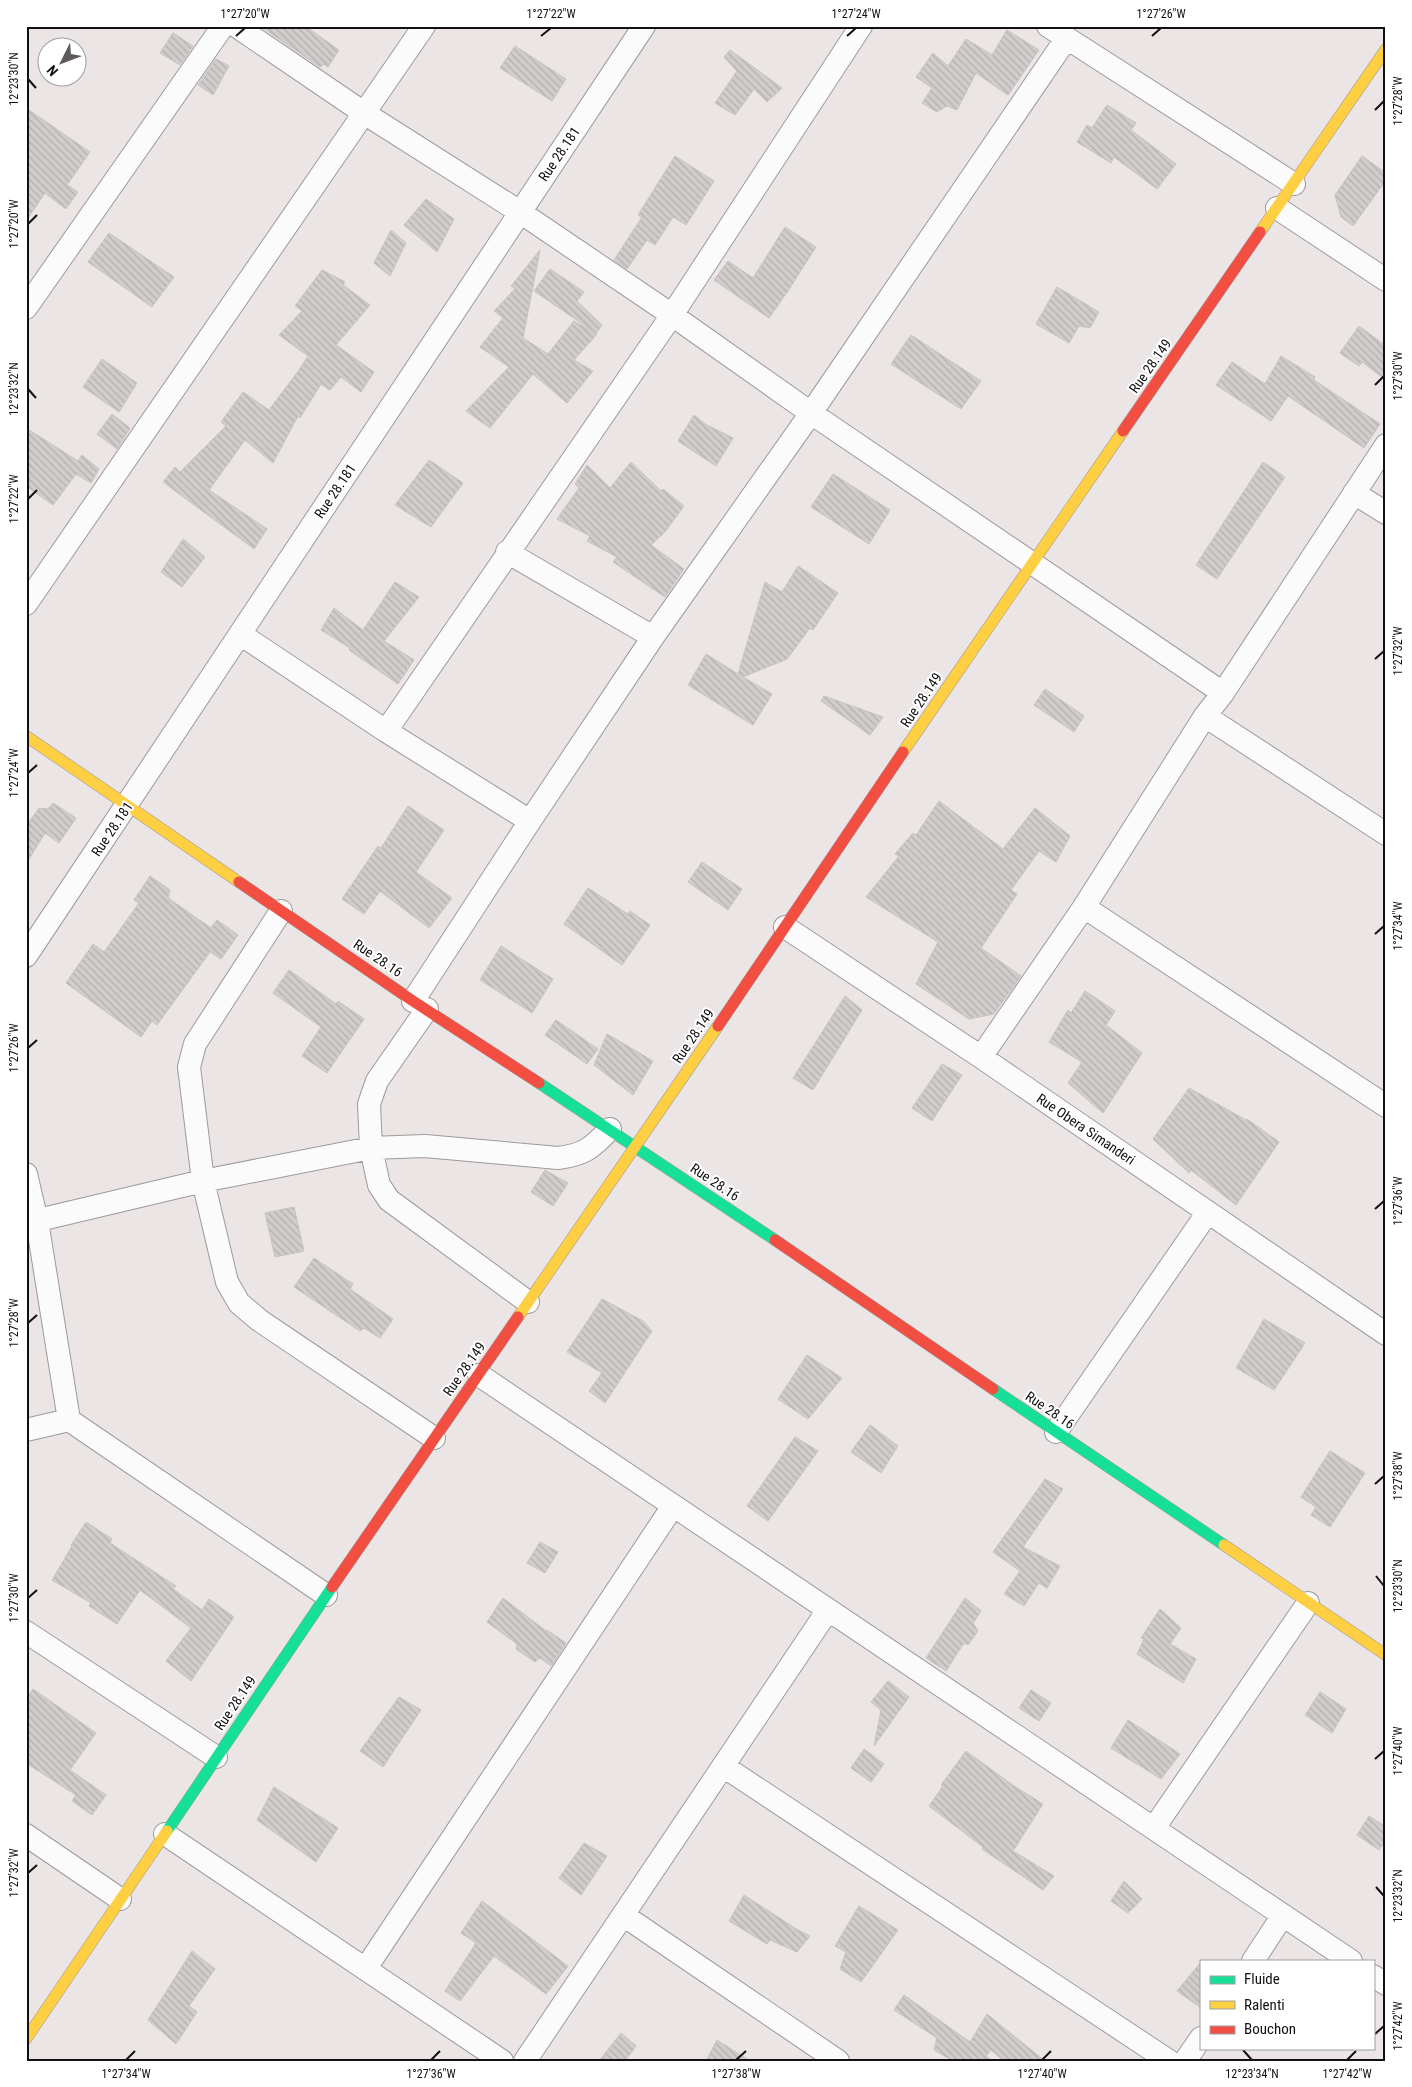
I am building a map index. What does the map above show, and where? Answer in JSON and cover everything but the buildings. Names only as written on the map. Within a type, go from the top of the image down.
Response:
[{"type":"street","points":[[26,308],[223,26]]},
{"type":"street","points":[[236,26],[364,113],[520,212],[1031,564],[1222,693]]},
{"type":"street","points":[[26,604],[424,26]]},
{"type":"street","name":"Rue 28.181","points":[[26,956],[644,26]]},
{"type":"street","points":[[386,731],[507,552],[672,315],[861,26]]},
{"type":"street","points":[[1048,26],[1294,184]]},
{"type":"street","points":[[528,1302],[389,1200],[379,1185],[371,1148],[369,1104],[377,1081],[530,820],[653,638],[811,413],[1066,39]]},
{"type":"street","name":"Rue 28.149","points":[[26,2039],[326,1595],[479,1375],[1031,564],[1386,49]]},
{"type":"street","points":[[1277,208],[1386,280]]},
{"type":"street","points":[[982,1057],[1084,907],[1205,716],[1386,445]]},
{"type":"street","points":[[1354,493],[1386,513]]},
{"type":"street","points":[[507,552],[653,638]]},
{"type":"street","points":[[240,634],[386,731],[530,820]]},
{"type":"street","points":[[1205,716],[1386,834]]},
{"type":"street","name":"Rue 28.16","points":[[26,736],[420,1005],[636,1146],[1386,1655]]},
{"type":"street","points":[[1084,907],[1386,1106]]},
{"type":"street","points":[[281,911],[195,1044],[189,1067],[202,1181],[227,1282],[239,1303],[259,1320],[434,1438]]},
{"type":"street","name":"Rue Obera Simanderi","points":[[785,927],[982,1057],[1386,1334]]},
{"type":"street","points":[[31,1222],[202,1181],[371,1148],[425,1146],[558,1158],[577,1155],[593,1147],[610,1129]]},
{"type":"street","points":[[26,1174],[31,1222],[70,1420],[326,1595]]},
{"type":"street","points":[[1056,1432],[1208,1212]]},
{"type":"street","points":[[479,1375],[1350,1960]]},
{"type":"street","points":[[26,1430],[70,1420]]},
{"type":"street","points":[[366,1968],[673,1506]]},
{"type":"street","points":[[1154,1828],[1308,1603]]},
{"type":"street","points":[[525,2061],[828,1610]]},
{"type":"street","points":[[26,1632],[216,1757]]},
{"type":"street","points":[[723,1766],[1169,2061]]},
{"type":"street","points":[[165,1834],[502,2061]]},
{"type":"street","points":[[26,1835],[120,1899]]},
{"type":"street","points":[[623,1915],[838,2061]]},
{"type":"street","points":[[1253,1960],[1283,1915]]},
{"type":"street","points":[[1374,1977],[1386,1984]]},
{"type":"street","points":[[1185,2061],[1200,2039]]},
{"type":"traffic: fast","points":[[539,1083],[775,1240]]},
{"type":"traffic: fast","points":[[993,1389],[1224,1545]]},
{"type":"traffic: fast","points":[[167,1831],[332,1587]]},
{"type":"traffic: slow","points":[[1260,232],[1386,49]]},
{"type":"traffic: slow","points":[[903,752],[1123,431]]},
{"type":"traffic: slow","points":[[26,736],[239,882]]},
{"type":"traffic: slow","points":[[518,1317],[718,1026]]},
{"type":"traffic: slow","points":[[1224,1545],[1386,1655]]},
{"type":"traffic: slow","points":[[26,2039],[167,1831]]},
{"type":"traffic: jam","points":[[1123,431],[1260,232]]},
{"type":"traffic: jam","points":[[718,1026],[903,752]]},
{"type":"traffic: jam","points":[[239,882],[413,1001],[539,1083]]},
{"type":"traffic: jam","points":[[775,1240],[993,1389]]},
{"type":"traffic: jam","points":[[332,1587],[518,1317]]}]
